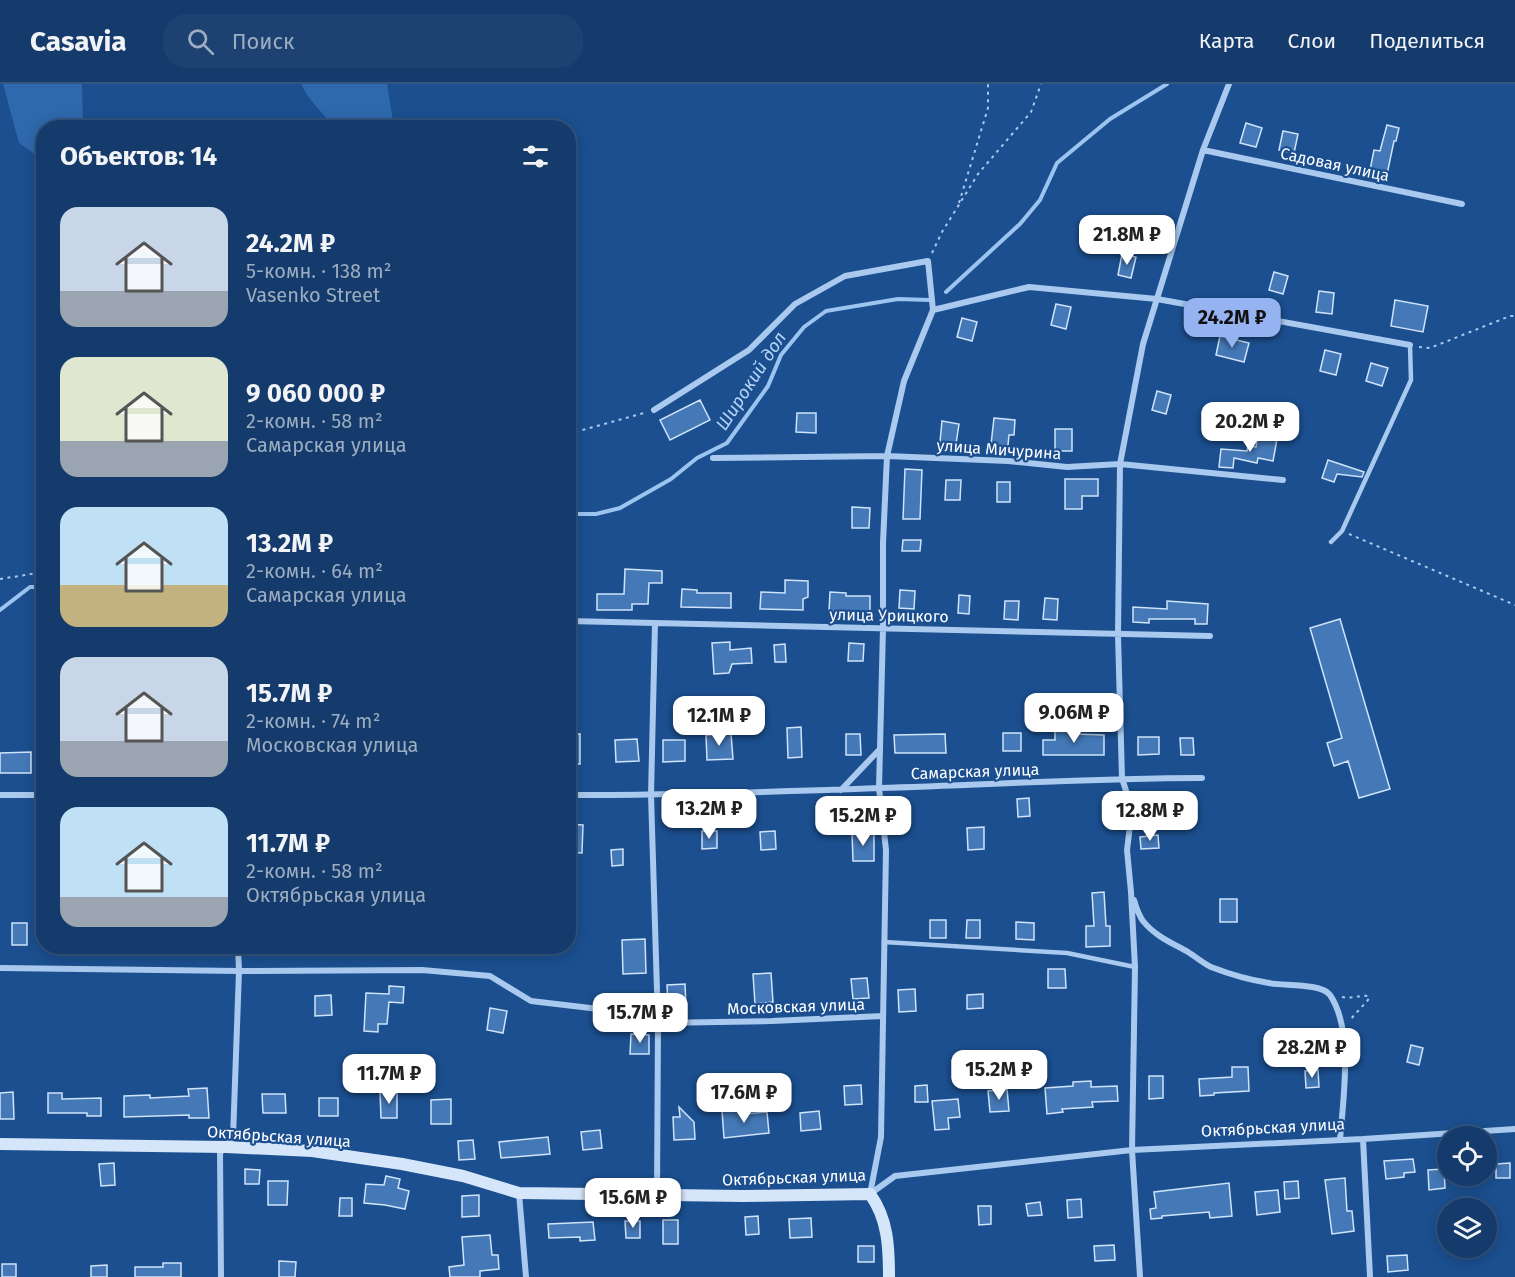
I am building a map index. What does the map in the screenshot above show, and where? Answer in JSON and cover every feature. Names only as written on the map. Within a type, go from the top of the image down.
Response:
[{"type":"main road","name":"Октябрьская улица","points":[[0,1144],[226,1147],[312,1151],[464,1176],[519,1193],[743,1196],[870,1194]]},
{"type":"main road","points":[[870,1194],[878,1205],[885,1222],[889,1277]]},
{"type":"street","points":[[1140,1277],[1132,1150],[1134,967],[1127,850],[1132,810],[1122,778],[1118,635],[1120,464],[1143,344],[1203,150],[1229,84]]},
{"type":"street","name":"Садовая улица","points":[[1203,150],[1462,204]]},
{"type":"street","points":[[654,410],[749,351],[795,304],[845,276],[928,261],[933,310],[904,381],[887,456],[883,543],[879,788],[885,850],[883,1016],[880,1137],[870,1194]]},
{"type":"street","points":[[933,310],[1029,287],[1157,299],[1410,345]]},
{"type":"street","name":"улица Мичурина","points":[[713,458],[887,456],[1008,461],[1067,467],[1120,464],[1283,480]]},
{"type":"street","name":"улица Урицкого","points":[[576,621],[1210,636]]},
{"type":"street","points":[[655,624],[651,795],[658,1023],[657,1195]]},
{"type":"street","points":[[841,790],[880,748]]},
{"type":"street","name":"Самарская улица","points":[[576,795],[841,790],[1122,778],[1202,778]]},
{"type":"street","points":[[0,797],[36,795]]},
{"type":"street","points":[[1131,892],[1138,913],[1160,937],[1210,966],[1267,983],[1323,989],[1330,995],[1343,1028],[1345,1078],[1340,1140]]},
{"type":"street","points":[[220,1277],[220,1153],[233,1138],[238,954]]},
{"type":"street","name":"Московская улица","points":[[0,968],[239,971],[422,970],[490,976],[531,1001],[641,1014],[658,1023],[772,1022],[883,1016]]},
{"type":"street","name":"Октябрьская улица","points":[[870,1194],[895,1176],[1132,1150],[1515,1129]]},
{"type":"street","points":[[1363,1139],[1370,1277]]},
{"type":"street","points":[[519,1193],[526,1277]]},
{"type":"lane","points":[[1331,542],[1342,531],[1412,380],[1410,345]]},
{"type":"lane","points":[[884,942],[1067,953],[1134,967]]},
{"type":"path","points":[[958,205],[988,108],[988,84]]},
{"type":"path","points":[[928,261],[958,205],[978,174],[1031,112],[1041,84]]},
{"type":"path","points":[[1410,345],[1430,348],[1515,316]]},
{"type":"path","points":[[576,432],[654,410]]},
{"type":"path","points":[[1342,531],[1515,605]]},
{"type":"path","points":[[0,579],[36,573]]},
{"type":"path","points":[[1330,995],[1350,999],[1359,995],[1369,996],[1343,1028]]},
{"type":"shaded area","points":[[3,84],[82,84],[83,120],[36,120],[36,155],[19,143]]},
{"type":"shaded area","points":[[301,84],[387,84],[393,120],[328,120]]},
{"type":"building","points":[[1246,123],[1262,128],[1256,147],[1240,143]]},
{"type":"building","points":[[1387,125],[1399,128],[1386,179],[1369,175],[1374,150],[1380,151]]},
{"type":"building","points":[[1283,131],[1298,134],[1294,153],[1279,150]]},
{"type":"building","points":[[1122,254],[1136,257],[1131,278],[1118,275]]},
{"type":"building","points":[[1274,272],[1288,276],[1283,294],[1269,290]]},
{"type":"building","points":[[1319,291],[1334,293],[1332,314],[1316,312]]},
{"type":"building","points":[[1395,300],[1428,306],[1423,332],[1391,326]]},
{"type":"building","points":[[1056,304],[1071,307],[1066,329],[1051,325]]},
{"type":"building","points":[[962,318],[977,322],[972,341],[957,337]]},
{"type":"building","points":[[1220,336],[1249,343],[1244,362],[1216,355]]},
{"type":"building","points":[[1325,350],[1341,354],[1336,375],[1320,371]]},
{"type":"building","points":[[1371,363],[1388,368],[1382,386],[1366,381]]},
{"type":"building","points":[[1157,391],[1171,395],[1166,414],[1152,410]]},
{"type":"building","points":[[700,400],[710,420],[670,440],[660,420]]},
{"type":"building","points":[[797,413],[816,413],[816,433],[796,432]]},
{"type":"building","points":[[994,418],[1015,420],[1014,435],[1009,435],[1007,455],[990,453]]},
{"type":"building","points":[[942,421],[959,424],[956,444],[940,442]]},
{"type":"building","points":[[1055,429],[1072,429],[1072,451],[1055,451]]},
{"type":"building","points":[[1258,435],[1277,439],[1273,461],[1258,458],[1257,463],[1234,458],[1233,468],[1219,467],[1221,449],[1247,451],[1248,446],[1256,447]]},
{"type":"building","points":[[1328,460],[1364,472],[1362,477],[1337,474],[1334,482],[1322,478]]},
{"type":"building","points":[[905,469],[922,470],[920,519],[903,519]]},
{"type":"building","points":[[1065,479],[1098,479],[1098,496],[1082,496],[1082,509],[1065,509]]},
{"type":"building","points":[[946,480],[961,480],[960,500],[945,500]]},
{"type":"building","points":[[997,482],[1010,482],[1010,502],[997,502]]},
{"type":"building","points":[[852,507],[870,508],[869,528],[852,528]]},
{"type":"building","points":[[903,540],[921,540],[920,551],[902,551]]},
{"type":"building","points":[[625,569],[662,571],[662,583],[649,583],[648,604],[632,604],[632,610],[597,610],[597,594],[624,594]]},
{"type":"building","points":[[785,580],[808,581],[808,597],[803,599],[803,610],[760,609],[761,592],[785,593]]},
{"type":"building","points":[[682,589],[697,590],[697,593],[731,593],[731,608],[681,607]]},
{"type":"building","points":[[900,590],[915,591],[914,609],[899,608]]},
{"type":"building","points":[[830,592],[846,593],[846,596],[870,596],[870,613],[829,611]]},
{"type":"building","points":[[959,595],[970,596],[969,614],[958,613]]},
{"type":"building","points":[[1045,598],[1058,599],[1057,620],[1043,619]]},
{"type":"building","points":[[1005,601],[1019,601],[1018,620],[1004,619]]},
{"type":"building","points":[[1167,601],[1208,604],[1207,624],[1195,624],[1195,619],[1149,619],[1149,623],[1133,622],[1133,607],[1167,609]]},
{"type":"building","points":[[1340,619],[1390,789],[1359,798],[1348,761],[1334,766],[1327,743],[1342,738],[1310,628]]},
{"type":"building","points":[[730,642],[730,650],[751,648],[752,663],[732,664],[729,673],[714,674],[712,643]]},
{"type":"building","points":[[849,643],[864,644],[863,661],[848,661]]},
{"type":"building","points":[[785,644],[786,662],[775,662],[774,645]]},
{"type":"building","points":[[801,727],[802,757],[788,758],[787,728]]},
{"type":"building","points":[[1055,731],[1104,735],[1104,755],[1043,755],[1043,740],[1055,740]]},
{"type":"building","points":[[1003,733],[1021,733],[1021,751],[1003,751]]},
{"type":"building","points":[[576,734],[580,734],[580,764],[576,764]]},
{"type":"building","points":[[731,734],[733,759],[707,760],[706,735]]},
{"type":"building","points":[[846,734],[860,734],[861,755],[846,755]]},
{"type":"building","points":[[945,734],[946,753],[895,753],[894,735]]},
{"type":"building","points":[[1138,737],[1159,737],[1159,754],[1138,755]]},
{"type":"building","points":[[1180,738],[1193,738],[1194,755],[1181,755]]},
{"type":"building","points":[[637,739],[639,761],[616,762],[615,740]]},
{"type":"building","points":[[663,740],[685,740],[685,761],[663,762]]},
{"type":"building","points":[[31,752],[31,773],[0,773],[0,753]]},
{"type":"building","points":[[1029,798],[1030,816],[1018,817],[1017,799]]},
{"type":"building","points":[[576,825],[583,825],[582,853],[576,853]]},
{"type":"building","points":[[984,827],[984,849],[968,850],[967,828]]},
{"type":"building","points":[[702,831],[717,831],[717,848],[702,849]]},
{"type":"building","points":[[775,831],[776,849],[761,850],[760,832]]},
{"type":"building","points":[[852,834],[874,834],[874,861],[853,861]]},
{"type":"building","points":[[1158,835],[1159,848],[1141,849],[1140,837]]},
{"type":"building","points":[[623,849],[623,865],[612,866],[611,850]]},
{"type":"building","points":[[1104,892],[1106,926],[1110,926],[1110,946],[1086,947],[1086,926],[1094,926],[1092,893]]},
{"type":"building","points":[[1220,899],[1237,899],[1237,922],[1220,922]]},
{"type":"building","points":[[930,920],[946,920],[946,938],[930,938]]},
{"type":"building","points":[[967,920],[980,920],[980,938],[966,938]]},
{"type":"building","points":[[1016,922],[1034,923],[1034,940],[1016,939]]},
{"type":"building","points":[[12,923],[27,923],[27,945],[12,945]]},
{"type":"building","points":[[645,939],[646,973],[623,974],[622,940]]},
{"type":"building","points":[[1048,969],[1065,969],[1066,988],[1048,988]]},
{"type":"building","points":[[771,973],[773,1002],[755,1004],[753,974]]},
{"type":"building","points":[[867,978],[869,998],[853,999],[851,979]]},
{"type":"building","points":[[685,984],[686,1006],[668,1007],[667,985]]},
{"type":"building","points":[[389,986],[404,987],[403,1003],[389,1002],[387,1024],[378,1024],[378,1032],[364,1031],[366,993],[389,994]]},
{"type":"building","points":[[915,989],[916,1011],[899,1012],[898,990]]},
{"type":"building","points":[[983,994],[983,1008],[967,1009],[967,995]]},
{"type":"building","points":[[331,995],[332,1015],[315,1016],[315,996]]},
{"type":"building","points":[[490,1008],[507,1011],[503,1033],[487,1030]]},
{"type":"building","points":[[631,1034],[649,1035],[649,1054],[630,1054]]},
{"type":"building","points":[[1411,1045],[1423,1048],[1419,1065],[1407,1062]]},
{"type":"building","points":[[1232,1067],[1248,1067],[1249,1091],[1200,1096],[1199,1079],[1232,1077]]},
{"type":"building","points":[[1318,1070],[1319,1087],[1306,1088],[1305,1071]]},
{"type":"building","points":[[1149,1076],[1163,1076],[1163,1098],[1149,1099]]},
{"type":"building","points":[[1091,1081],[1091,1087],[1117,1086],[1118,1101],[1092,1102],[1093,1107],[1062,1109],[1063,1112],[1047,1114],[1045,1088],[1073,1086],[1073,1082]]},
{"type":"building","points":[[861,1085],[862,1104],[845,1105],[844,1086]]},
{"type":"building","points":[[927,1085],[928,1102],[915,1102],[915,1086]]},
{"type":"building","points":[[207,1088],[209,1118],[189,1118],[189,1115],[124,1117],[124,1096],[150,1095],[150,1098],[189,1096],[188,1089]]},
{"type":"building","points":[[1007,1089],[1009,1111],[990,1112],[988,1091]]},
{"type":"building","points":[[13,1092],[14,1119],[0,1119],[0,1093]]},
{"type":"building","points":[[380,1092],[397,1092],[397,1118],[381,1118]]},
{"type":"building","points":[[48,1093],[62,1093],[62,1099],[101,1098],[101,1116],[87,1116],[87,1113],[48,1113]]},
{"type":"building","points":[[262,1094],[285,1094],[286,1113],[263,1113]]},
{"type":"building","points":[[319,1098],[338,1098],[338,1116],[319,1116]]},
{"type":"building","points":[[451,1099],[451,1124],[431,1124],[431,1100]]},
{"type":"building","points":[[958,1099],[960,1117],[948,1118],[949,1129],[935,1130],[932,1101]]},
{"type":"building","points":[[679,1107],[694,1122],[695,1139],[674,1140],[673,1117],[680,1117]]},
{"type":"building","points":[[742,1110],[742,1114],[767,1112],[769,1133],[724,1138],[722,1111]]},
{"type":"building","points":[[819,1111],[821,1129],[801,1131],[800,1113]]},
{"type":"building","points":[[600,1130],[602,1148],[583,1150],[581,1132]]},
{"type":"building","points":[[548,1137],[550,1154],[501,1158],[499,1142]]},
{"type":"building","points":[[473,1140],[475,1159],[459,1160],[458,1141]]},
{"type":"building","points":[[1413,1159],[1415,1172],[1404,1173],[1404,1177],[1386,1179],[1384,1161]]},
{"type":"building","points":[[114,1163],[115,1185],[101,1186],[99,1164]]},
{"type":"building","points":[[1510,1163],[1510,1178],[1497,1178],[1497,1164]]},
{"type":"building","points":[[245,1169],[260,1170],[259,1184],[245,1184]]},
{"type":"building","points":[[1437,1169],[1437,1186],[1445,1186],[1445,1188],[1429,1190],[1428,1170]]},
{"type":"building","points":[[386,1176],[400,1179],[398,1188],[409,1191],[405,1209],[364,1203],[366,1184],[384,1185]]},
{"type":"building","points":[[1345,1178],[1347,1211],[1352,1211],[1354,1231],[1332,1234],[1325,1180]]},
{"type":"building","points":[[268,1181],[288,1181],[287,1205],[268,1205]]},
{"type":"building","points":[[1298,1181],[1299,1198],[1285,1199],[1284,1182]]},
{"type":"building","points":[[1229,1183],[1232,1216],[1210,1218],[1209,1212],[1151,1219],[1150,1209],[1156,1208],[1154,1192]]},
{"type":"building","points":[[1278,1190],[1280,1212],[1257,1215],[1255,1192]]},
{"type":"building","points":[[479,1195],[479,1216],[462,1217],[462,1196]]},
{"type":"building","points":[[340,1198],[352,1198],[352,1216],[339,1216]]},
{"type":"building","points":[[1081,1199],[1082,1217],[1068,1218],[1067,1200]]},
{"type":"building","points":[[1040,1202],[1042,1215],[1028,1216],[1026,1204]]},
{"type":"building","points":[[978,1206],[991,1206],[991,1224],[979,1225]]},
{"type":"building","points":[[758,1216],[759,1234],[746,1235],[745,1217]]},
{"type":"building","points":[[811,1218],[812,1237],[790,1238],[789,1219]]},
{"type":"building","points":[[663,1220],[678,1220],[678,1244],[663,1244]]},
{"type":"building","points":[[625,1221],[640,1221],[640,1238],[626,1238]]},
{"type":"building","points":[[593,1222],[595,1240],[580,1241],[580,1237],[549,1238],[548,1224]]},
{"type":"building","points":[[490,1235],[492,1255],[498,1255],[499,1269],[480,1271],[480,1277],[450,1277],[449,1267],[464,1265],[462,1237]]},
{"type":"building","points":[[1114,1245],[1115,1260],[1095,1261],[1094,1246]]},
{"type":"building","points":[[858,1246],[874,1246],[874,1262],[858,1262]]},
{"type":"building","points":[[1407,1255],[1408,1270],[1388,1272],[1387,1256]]},
{"type":"building","points":[[279,1261],[296,1262],[295,1277],[279,1277]]},
{"type":"building","points":[[163,1263],[181,1263],[181,1277],[135,1277],[135,1267],[163,1267]]},
{"type":"building","points":[[2,1264],[16,1264],[16,1277],[2,1277]]},
{"type":"building","points":[[107,1265],[107,1277],[91,1277],[91,1266]]},
{"type":"waterway","name":"Широкий дол","points":[[946,292],[1020,224],[1040,200],[1057,163],[1110,119],[1167,84]]},
{"type":"waterway","name":"Широкий дол","points":[[576,514],[596,514],[620,508],[671,479],[697,458],[727,443],[768,386],[781,355],[804,327],[826,311],[898,299],[929,300]]},
{"type":"waterway","name":"Широкий дол","points":[[0,610],[30,587],[36,587]]}]
